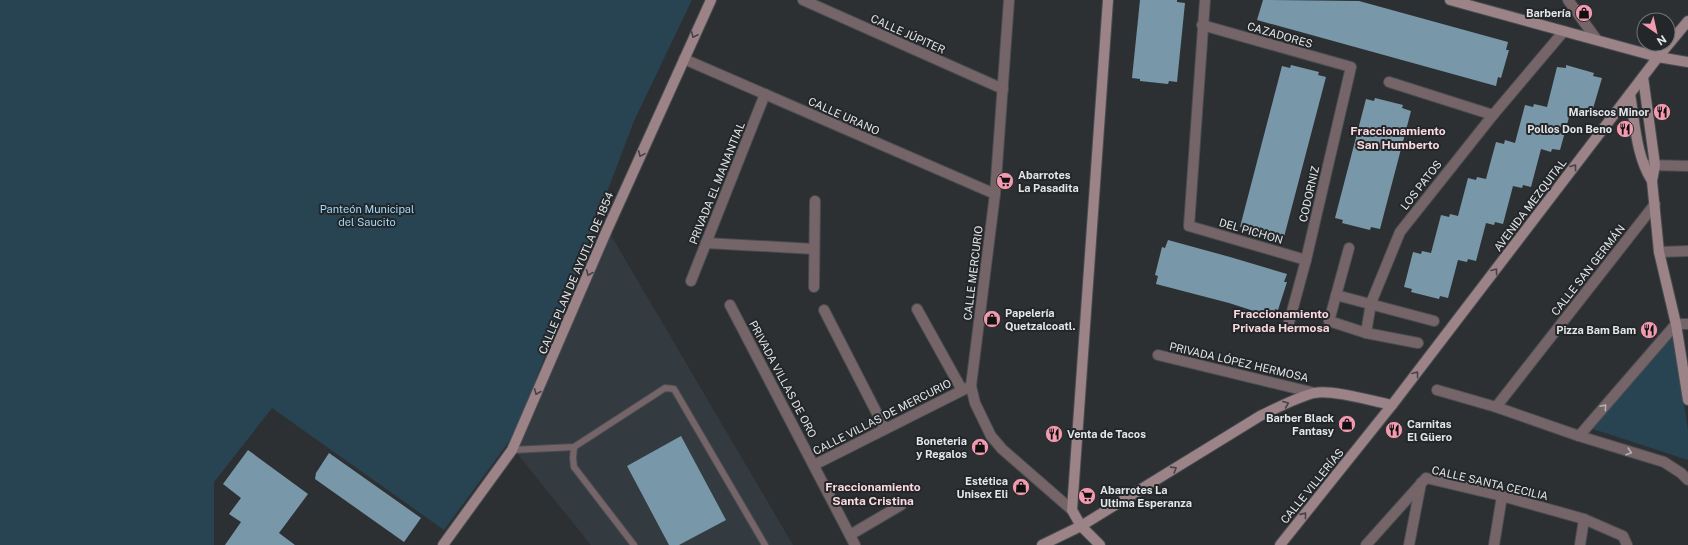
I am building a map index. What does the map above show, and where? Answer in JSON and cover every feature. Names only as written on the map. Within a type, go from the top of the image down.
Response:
[{"type":"main road","name":"CALLE PLAN DE AYUTLA DE 1854","points":[[443,545],[512,450],[607,230],[711,0]]},
{"type":"main road","points":[[1100,545],[1081,526],[1072,510],[1108,0]]},
{"type":"main road","points":[[1450,0],[1658,57],[1688,62]]},
{"type":"main road","name":"AVENIDA MEZQUITAL","points":[[1392,405],[1658,57],[1688,21]]},
{"type":"main road","points":[[1643,77],[1655,165],[1652,181],[1659,252],[1676,324],[1688,400]]},
{"type":"main road","points":[[1630,94],[1643,165],[1652,181]]},
{"type":"main road","points":[[1042,545],[1081,526],[1260,416],[1315,393],[1331,393],[1392,405]]},
{"type":"main road","name":"CALLE VILLERÍAS","points":[[1280,545],[1392,405]]},
{"type":"street","name":"CALLE JÚPITER","points":[[803,0],[1003,89]]},
{"type":"street","name":"CALLE MERCURIO","points":[[1009,0],[995,194],[971,386],[974,403],[990,436],[1002,449],[1072,510]]},
{"type":"street","points":[[1202,25],[1205,0]]},
{"type":"street","points":[[1568,0],[1597,40]]},
{"type":"street","name":"CAZADORES","points":[[1202,25],[1351,67]]},
{"type":"street","name":"DEL PICHON","points":[[1202,25],[1189,226],[1306,260]]},
{"type":"street","name":"LOS PATOS","points":[[1366,333],[1371,303],[1400,232],[1493,115],[1564,31]]},
{"type":"street","name":"CALLE URANO","points":[[684,59],[995,194]]},
{"type":"street","name":"CODORNIZ","points":[[1288,326],[1306,260],[1351,67]]},
{"type":"street","points":[[1389,82],[1493,115]]},
{"type":"street","name":"PRIVADA EL MANANTIAL","points":[[691,281],[765,94]]},
{"type":"street","points":[[1643,165],[1688,166]]},
{"type":"street","points":[[814,287],[815,200]]},
{"type":"street","name":"CALLE SAN GERMÁN","points":[[1496,406],[1655,204]]},
{"type":"street","points":[[706,243],[814,249]]},
{"type":"street","points":[[1349,248],[1329,321],[1366,333],[1418,343]]},
{"type":"street","points":[[1659,252],[1688,251]]},
{"type":"street","points":[[1336,295],[1371,303],[1434,321]]},
{"type":"street","name":"PRIVADA VILLAS DE ORO","points":[[730,305],[855,545]]},
{"type":"street","points":[[917,309],[962,390]]},
{"type":"street","points":[[824,310],[885,429]]},
{"type":"street","points":[[1579,436],[1676,324],[1688,324]]},
{"type":"street","name":"PRIVADA LÓPEZ HERMOSA","points":[[1158,355],[1315,393]]},
{"type":"street","name":"CALLE VILLAS DE MERCURIO","points":[[814,465],[971,386]]},
{"type":"street","points":[[1437,390],[1496,406],[1579,436],[1664,462],[1688,480]]},
{"type":"street","name":"CALLE SANTA CECILIA","points":[[1366,545],[1426,478],[1502,496],[1584,519],[1623,536],[1627,545]]},
{"type":"street","points":[[1409,545],[1421,483]]},
{"type":"street","points":[[1494,545],[1502,496]]},
{"type":"street","points":[[850,535],[901,505]]},
{"type":"street","points":[[1580,545],[1584,519]]},
{"type":"lane","points":[[512,450],[574,447],[665,388],[674,389],[765,545]]},
{"type":"lane","points":[[574,447],[574,467],[634,545]]},
{"type":"shaded area","points":[[609,232],[793,545],[591,545],[515,451]]},
{"type":"green space","name":"Panteón Municipal del Saucito","points":[[0,0],[692,0],[634,121],[516,432],[444,530],[272,408],[214,482],[214,545],[0,545]]},
{"type":"green space","points":[[1673,332],[1688,430],[1688,460],[1590,428]]},
{"type":"building","points":[[1140,0],[1177,0],[1177,2],[1185,3],[1177,82],[1169,81],[1168,84],[1140,81],[1140,79],[1132,78]]},
{"type":"building","points":[[1263,0],[1359,1],[1508,42],[1506,50],[1509,50],[1501,78],[1498,77],[1496,86],[1257,20]]},
{"type":"building","points":[[1291,65],[1319,72],[1318,75],[1326,77],[1284,237],[1276,235],[1275,239],[1247,231],[1248,229],[1240,227],[1282,66],[1290,68]]},
{"type":"building","points":[[1566,65],[1594,73],[1593,76],[1602,78],[1592,112],[1584,110],[1584,113],[1571,110],[1560,150],[1552,149],[1551,152],[1541,149],[1531,187],[1523,185],[1522,188],[1513,186],[1503,224],[1495,222],[1494,225],[1486,223],[1476,261],[1468,259],[1467,262],[1458,260],[1448,298],[1440,296],[1439,299],[1411,292],[1412,289],[1404,287],[1413,252],[1421,254],[1422,251],[1431,253],[1441,215],[1449,217],[1450,214],[1458,216],[1468,178],[1476,180],[1477,177],[1486,179],[1496,142],[1504,144],[1505,140],[1515,143],[1525,105],[1533,107],[1534,104],[1547,107],[1557,67],[1566,68]]},
{"type":"building","points":[[1375,98],[1403,105],[1402,108],[1411,111],[1380,229],[1371,227],[1370,230],[1342,223],[1343,220],[1335,218],[1366,99],[1374,101]]},
{"type":"building","points":[[1168,240],[1287,274],[1284,282],[1287,282],[1278,310],[1275,309],[1273,317],[1229,303],[1156,284],[1158,276],[1155,275],[1162,247],[1165,248]]},
{"type":"building","points":[[681,436],[726,520],[679,545],[669,545],[627,466]]},
{"type":"building","points":[[248,450],[308,494],[279,533],[295,545],[225,545],[241,522],[229,514],[241,498],[223,484]]},
{"type":"building","points":[[329,453],[421,518],[404,542],[315,479],[316,473]]},
{"type":"place","name":"Barbería","points":[[1584,13]]},
{"type":"place","name":"Mariscos Minor","points":[[1662,112]]},
{"type":"place","name":"Pollos Don Beno","points":[[1625,129]]},
{"type":"place","name":"Abarrotes La Pasadita","points":[[1005,181]]},
{"type":"place","name":"Papelería Quetzalcoatl.","points":[[992,319]]},
{"type":"place","name":"Pizza Bam Bam","points":[[1649,330]]},
{"type":"place","name":"Barber Black Fantasy","points":[[1347,424]]},
{"type":"place","name":"Carnitas El Güero","points":[[1394,430]]},
{"type":"place","name":"Venta de Tacos","points":[[1054,434]]},
{"type":"place","name":"Boneteria y Regalos","points":[[980,447]]},
{"type":"place","name":"Estética Unisex Eli","points":[[1021,487]]},
{"type":"place","name":"Abarrotes La Ultima Esperanza","points":[[1087,496]]},
{"type":"district","name":"Fraccionamiento San Humberto","points":[[1398,138]]},
{"type":"district","name":"Fraccionamiento Privada Hermosa","points":[[1281,321]]},
{"type":"district","name":"Fraccionamiento Santa Cristina","points":[[873,494]]}]
